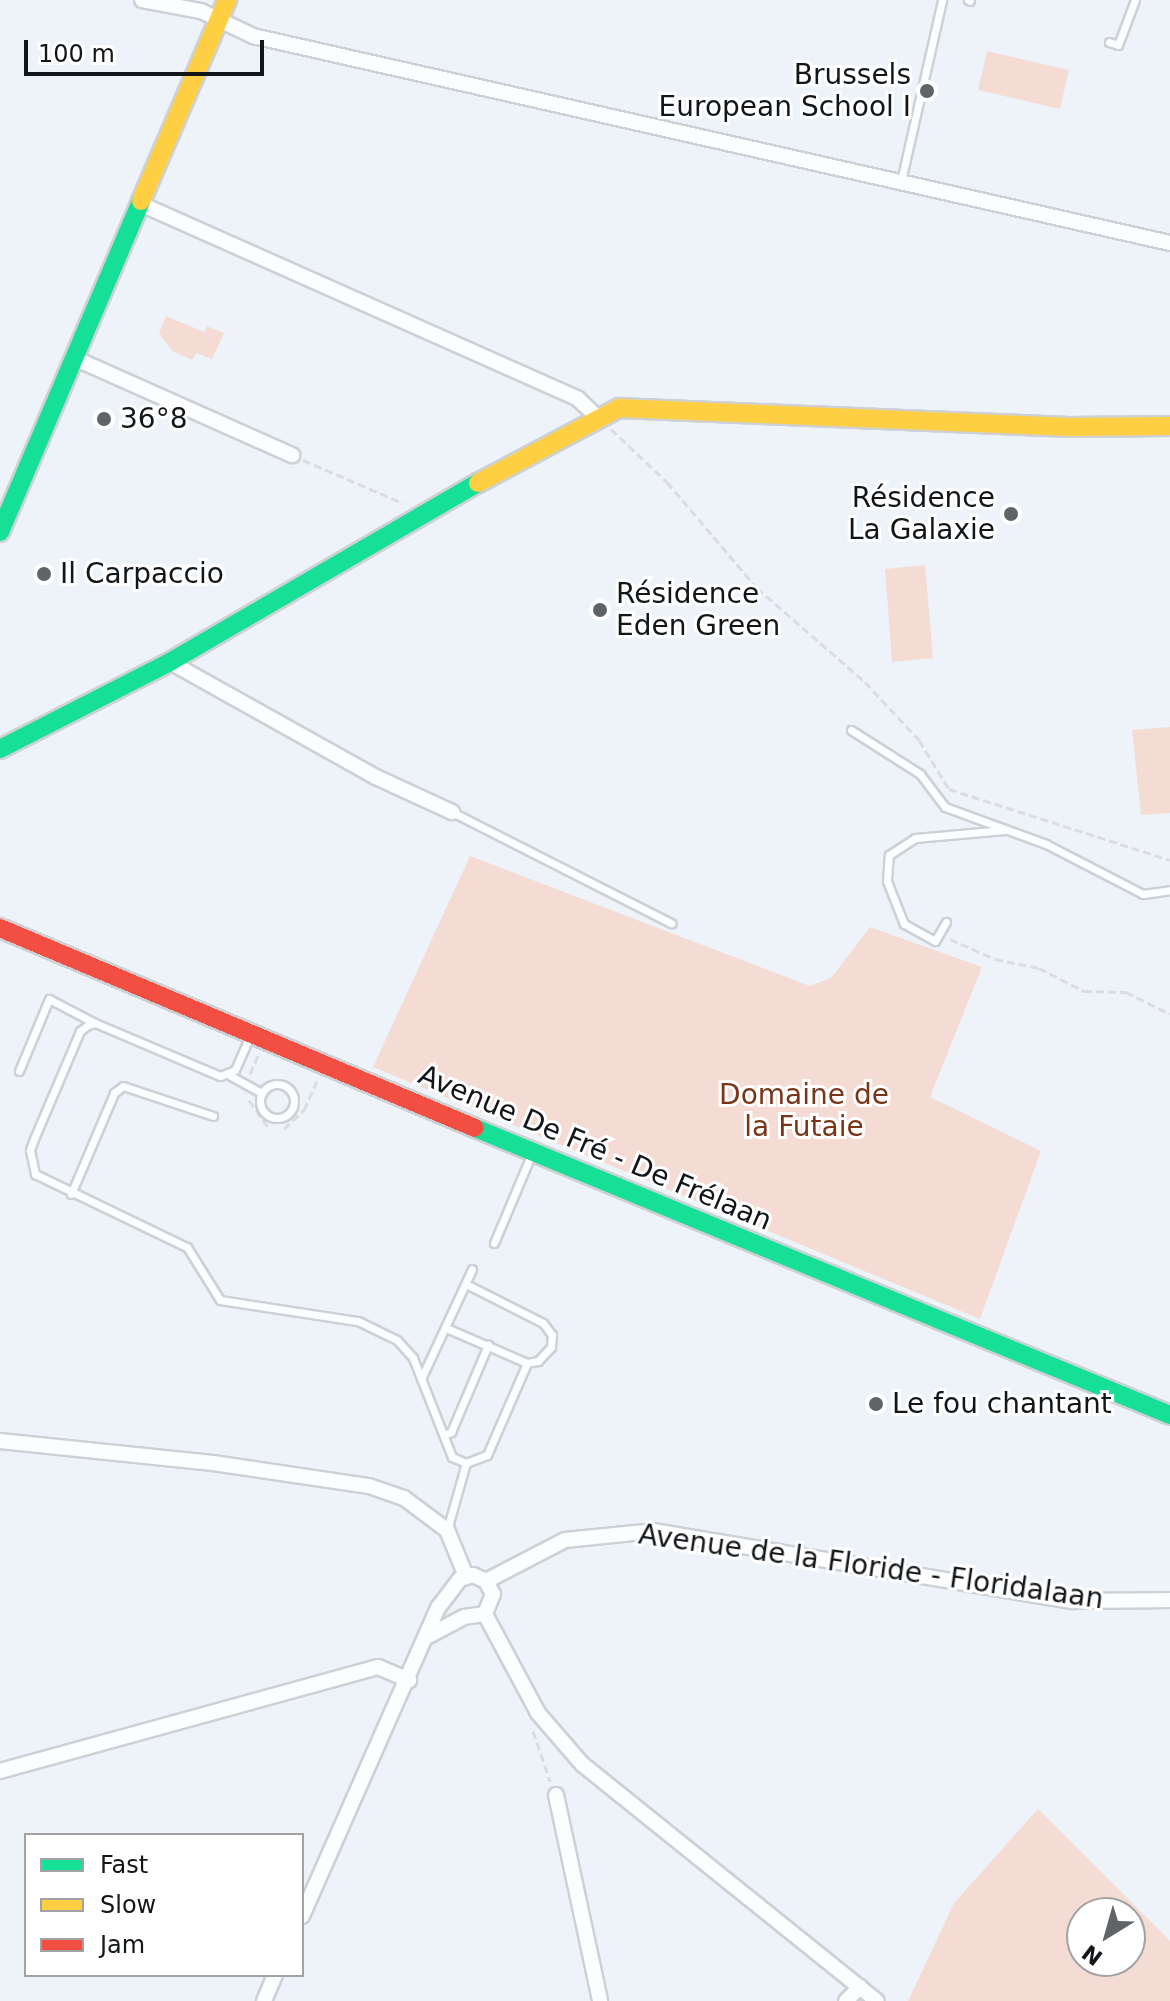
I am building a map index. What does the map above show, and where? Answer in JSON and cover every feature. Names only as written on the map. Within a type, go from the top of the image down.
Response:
[{"type":"main road","points":[[2,523],[143,205],[227,0]]},
{"type":"main road","points":[[0,749],[170,662],[422,514],[596,416],[619,408],[1070,427],[1170,426]]},
{"type":"main road","name":"Avenue De Fré - De Frélaan","points":[[0,928],[1170,1415]]},
{"type":"street","points":[[142,0],[201,11],[253,36],[631,124],[811,159],[901,184],[1170,243]]},
{"type":"street","points":[[143,205],[578,399],[596,416]]},
{"type":"street","points":[[74,358],[292,455]]},
{"type":"street","points":[[170,662],[376,777],[452,812]]},
{"type":"street","points":[[0,1441],[213,1463],[369,1486],[404,1498],[447,1530],[466,1576]]},
{"type":"street","name":"Avenue de la Floride - Floridalaan","points":[[486,1581],[565,1540],[653,1531],[1073,1601],[1170,1600]]},
{"type":"street","points":[[466,1576],[486,1581],[493,1601],[485,1614]]},
{"type":"street","points":[[304,1912],[429,1636],[432,1619],[452,1589],[466,1576]]},
{"type":"street","points":[[452,1589],[451,1602],[464,1617]]},
{"type":"street","points":[[429,1636],[464,1617],[485,1614]]},
{"type":"street","points":[[485,1614],[538,1713],[582,1764],[877,2001]]},
{"type":"street","points":[[0,1771],[378,1667],[409,1680]]},
{"type":"street","points":[[556,1795],[600,2001]]},
{"type":"street","points":[[264,2001],[274,1977]]},
{"type":"street","points":[[846,2001],[860,1987]]},
{"type":"lane","points":[[901,184],[942,0]]},
{"type":"lane","points":[[1109,42],[1118,45],[1135,0]]},
{"type":"lane","points":[[851,730],[920,774],[945,807],[1007,829],[1143,894],[1170,890]]},
{"type":"lane","points":[[452,812],[671,923]]},
{"type":"lane","points":[[946,922],[935,941],[904,924],[887,881],[889,855],[915,838],[1007,829]]},
{"type":"lane","points":[[19,1071],[49,999],[95,1023],[229,1075],[262,1093]]},
{"type":"lane","points":[[95,1023],[80,1031],[30,1150],[35,1174],[71,1194],[187,1247],[220,1300],[381,1329],[413,1358],[452,1457],[466,1463],[487,1455],[527,1363]]},
{"type":"lane","points":[[229,1075],[251,1034]]},
{"type":"lane","points":[[282,1084],[294,1094],[293,1110],[273,1118],[261,1108],[262,1093],[282,1084]]},
{"type":"lane","points":[[71,1194],[114,1093],[123,1086],[213,1116]]},
{"type":"lane","points":[[494,1243],[533,1152]]},
{"type":"lane","points":[[421,1379],[472,1269]]},
{"type":"lane","points":[[446,1328],[527,1363],[538,1361],[551,1347],[552,1335],[543,1323],[466,1284]]},
{"type":"lane","points":[[444,1435],[451,1432],[488,1345]]},
{"type":"lane","points":[[447,1530],[466,1463]]},
{"type":"path","points":[[596,416],[651,465],[757,588],[876,694],[919,740],[949,789],[1170,860]]},
{"type":"path","points":[[292,455],[422,514]]},
{"type":"path","points":[[939,934],[995,959],[1039,968],[1084,991],[1126,992],[1170,1014]]},
{"type":"path","points":[[284,1129],[304,1110],[316,1083]]},
{"type":"path","points":[[538,1713],[532,1729],[556,1795]]},
{"type":"green space","points":[[987,51],[1069,70],[1060,109],[978,90]]},
{"type":"green space","points":[[166,316],[204,332],[207,326],[224,333],[212,359],[196,353],[192,360],[172,351],[159,333]]},
{"type":"green space","points":[[925,565],[933,658],[892,662],[885,569]]},
{"type":"green space","points":[[1170,727],[1170,813],[1141,815],[1132,730]]},
{"type":"green space","name":"Domaine de la Futaie","points":[[470,856],[810,986],[831,978],[870,927],[982,967],[930,1097],[1041,1151],[980,1319],[373,1067]]},
{"type":"green space","points":[[1038,1809],[1126,1897],[1066,1897],[1066,1977],[1146,1977],[1146,1917],[1170,1941],[1170,2001],[908,2001],[954,1903]]},
{"type":"traffic: fast","points":[[0,532],[141,201]]},
{"type":"traffic: fast","points":[[0,749],[170,662],[478,483]]},
{"type":"traffic: fast","points":[[475,1128],[1170,1415]]},
{"type":"traffic: slow","points":[[141,201],[227,0]]},
{"type":"traffic: slow","points":[[478,483],[619,408],[1070,427],[1170,426]]},
{"type":"traffic: jam","points":[[0,928],[475,1128]]},
{"type":"place","name":"Brussels European School Ⅰ","points":[[927,91]]},
{"type":"place","name":"36°8","points":[[104,419]]},
{"type":"place","name":"Résidence La Galaxie","points":[[1011,514]]},
{"type":"place","name":"Il Carpaccio","points":[[44,574]]},
{"type":"place","name":"Résidence Eden Green","points":[[600,610]]},
{"type":"place","name":"Le fou chantant","points":[[876,1404]]}]
